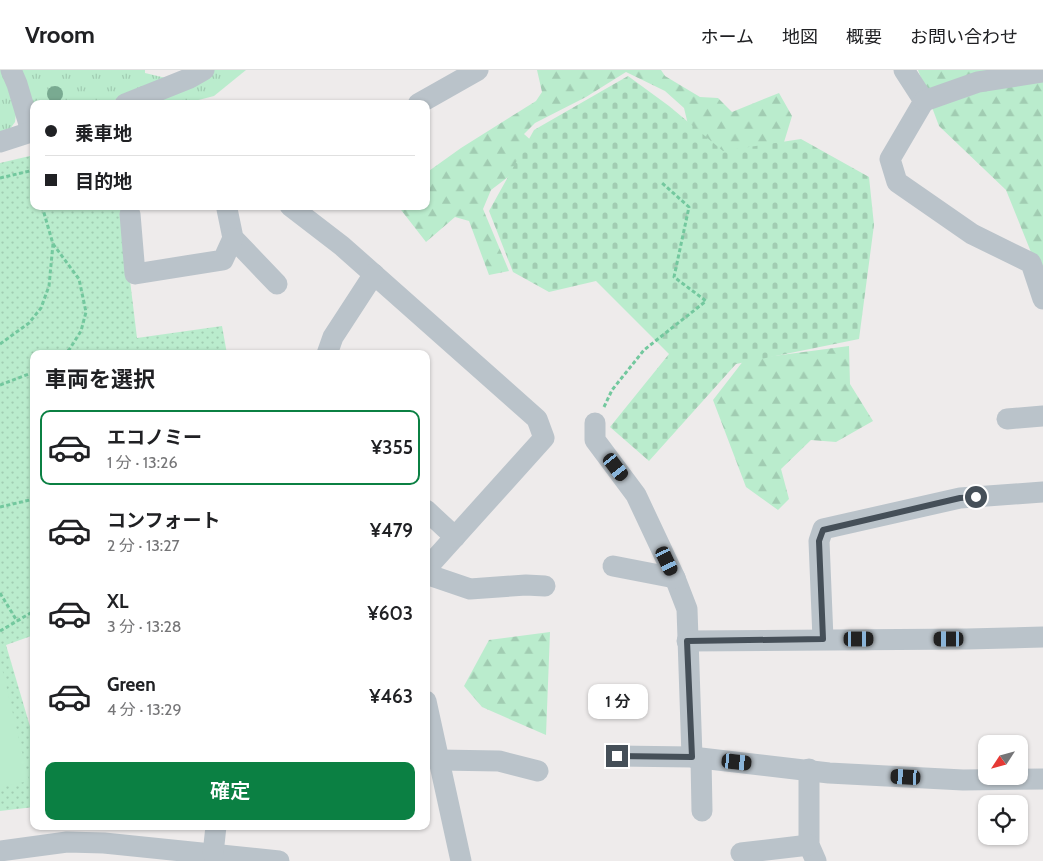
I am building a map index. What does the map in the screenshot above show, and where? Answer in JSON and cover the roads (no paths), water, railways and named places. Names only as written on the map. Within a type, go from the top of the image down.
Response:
[{"type":"street","points":[[10,70],[17,84],[30,125]]},
{"type":"street","points":[[135,100],[190,78],[204,70]]},
{"type":"street","points":[[425,100],[478,70]]},
{"type":"street","points":[[904,70],[924,101]]},
{"type":"street","points":[[1043,72],[978,82],[924,101],[890,159],[897,182],[972,234],[1031,263],[1043,300]]},
{"type":"street","points":[[0,142],[30,132]]},
{"type":"street","points":[[227,210],[233,238],[277,284]]},
{"type":"street","points":[[295,210],[342,246],[537,419],[544,438],[430,565]]},
{"type":"street","points":[[130,214],[135,274],[222,260],[233,238]]},
{"type":"street","points":[[328,350],[332,337],[374,274]]},
{"type":"street","points":[[1007,419],[1043,416]]},
{"type":"street","points":[[595,423],[595,440],[636,495],[675,578],[687,609],[687,641],[702,811]]},
{"type":"street","points":[[823,639],[819,541],[823,530],[960,498],[1043,492]]},
{"type":"street","points":[[430,514],[455,537]]},
{"type":"street","points":[[613,566],[675,578]]},
{"type":"street","points":[[430,575],[470,589],[526,585],[545,586]]},
{"type":"street","points":[[687,641],[1043,637]]},
{"type":"street","points":[[430,720],[462,861]]},
{"type":"street","points":[[617,756],[696,758],[809,769],[829,773],[963,780],[1043,779]]},
{"type":"street","points":[[439,760],[499,761],[538,771]]},
{"type":"street","points":[[741,853],[813,853],[809,769]]},
{"type":"street","points":[[213,854],[216,830]]},
{"type":"street","points":[[0,851],[67,842],[104,843],[279,861]]}]
